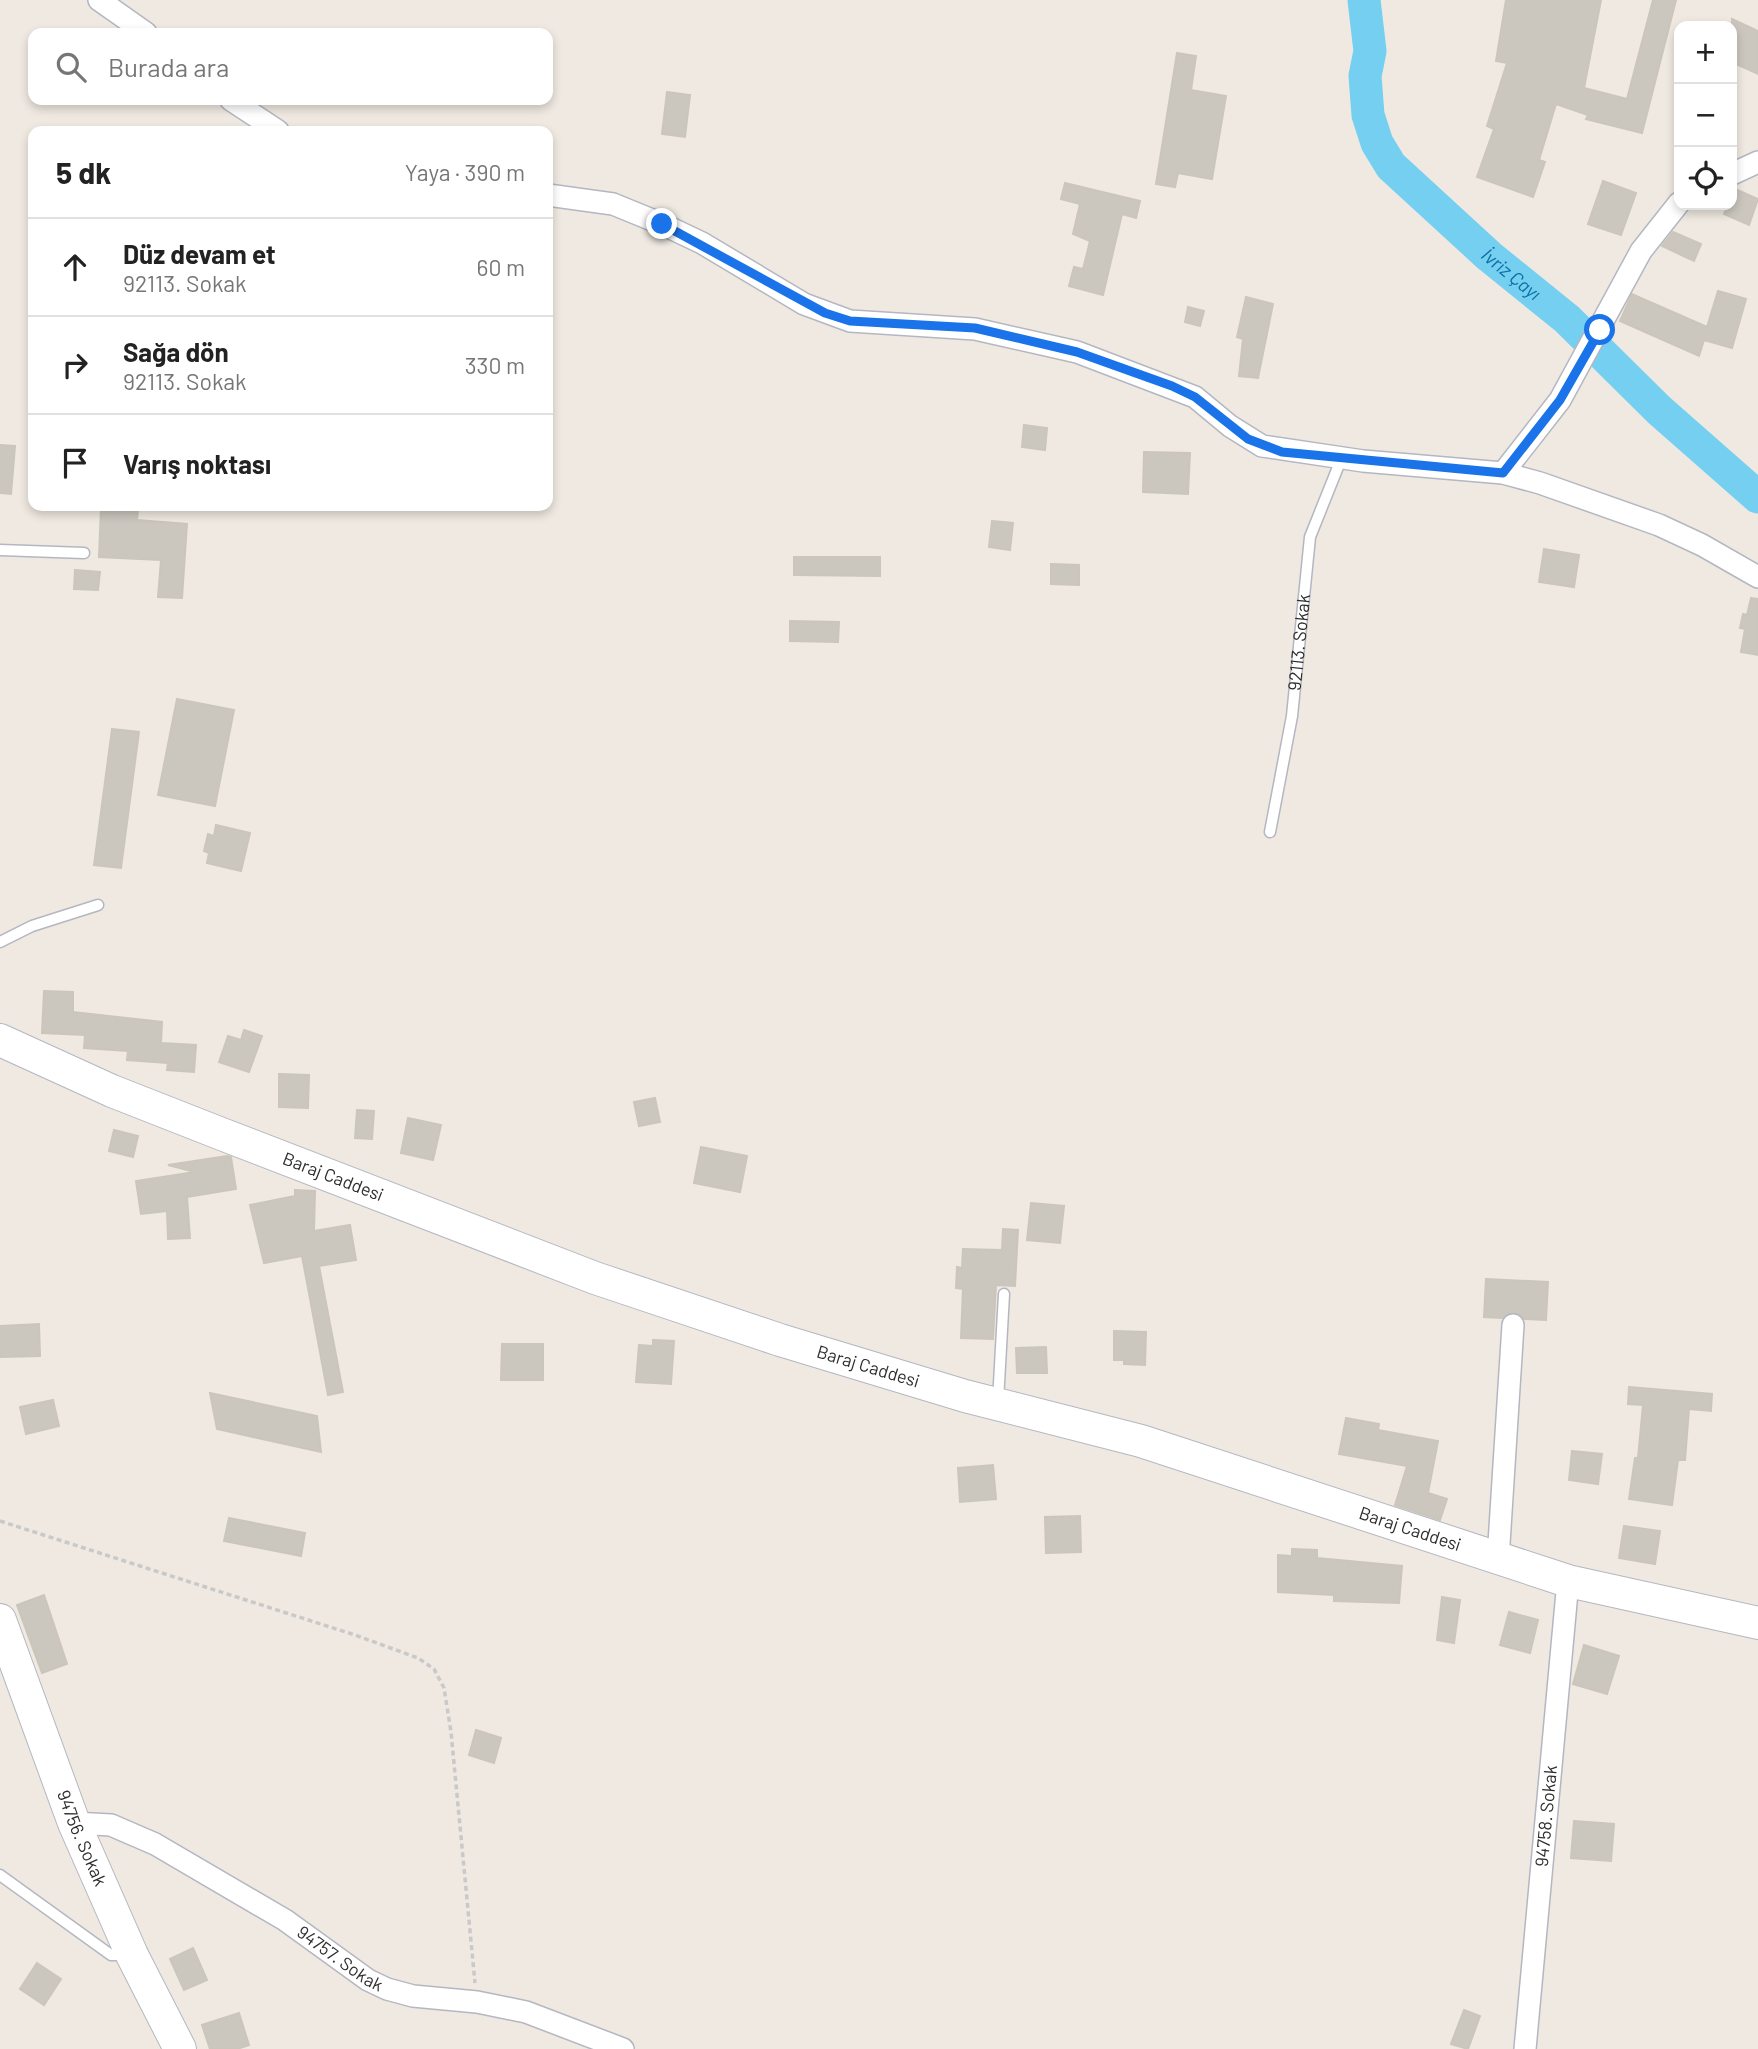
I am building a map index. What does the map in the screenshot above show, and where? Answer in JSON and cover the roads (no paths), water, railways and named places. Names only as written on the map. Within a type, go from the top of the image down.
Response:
[{"type":"main road","name":"Baraj Caddesi","points":[[0,1040],[112,1091],[595,1278],[780,1340],[997,1404],[1165,1449],[1568,1581],[1758,1623]]},
{"type":"main road","name":"94756. Sokak","points":[[0,1620],[74,1823],[132,1955],[180,2049]]},
{"type":"street","points":[[99,0],[139,28]]},
{"type":"street","points":[[239,105],[270,126]]},
{"type":"street","points":[[1737,172],[1758,162]]},
{"type":"street","points":[[553,196],[613,204],[662,224],[825,313],[850,321],[975,328],[1077,352],[1195,397],[1230,426],[1262,446],[1282,452],[1503,473],[1590,499],[1659,525],[1702,545],[1758,577]]},
{"type":"street","points":[[1503,473],[1545,423],[1600,330],[1641,251],[1674,209]]},
{"type":"street","points":[[1498,1559],[1513,1325]]},
{"type":"street","name":"94758. Sokak","points":[[1525,2049],[1568,1581]]},
{"type":"street","name":"94757. Sokak","points":[[74,1823],[111,1825],[155,1844],[285,1920],[369,1980],[387,1989],[412,1996],[477,2002],[526,2012],[623,2049]]},
{"type":"lane","name":"92113. Sokak","points":[[1270,832],[1292,716],[1310,537],[1342,457]]},
{"type":"lane","points":[[0,550],[84,553]]},
{"type":"lane","points":[[0,942],[32,926],[98,905]]},
{"type":"lane","points":[[997,1404],[1003,1294]]},
{"type":"lane","points":[[0,1875],[110,1955],[132,1955]]},
{"type":"waterway","name":"İvriz Çayı","points":[[1364,0],[1370,51],[1365,76],[1368,115],[1377,143],[1391,166],[1489,256],[1567,319],[1659,410],[1758,497]]}]
